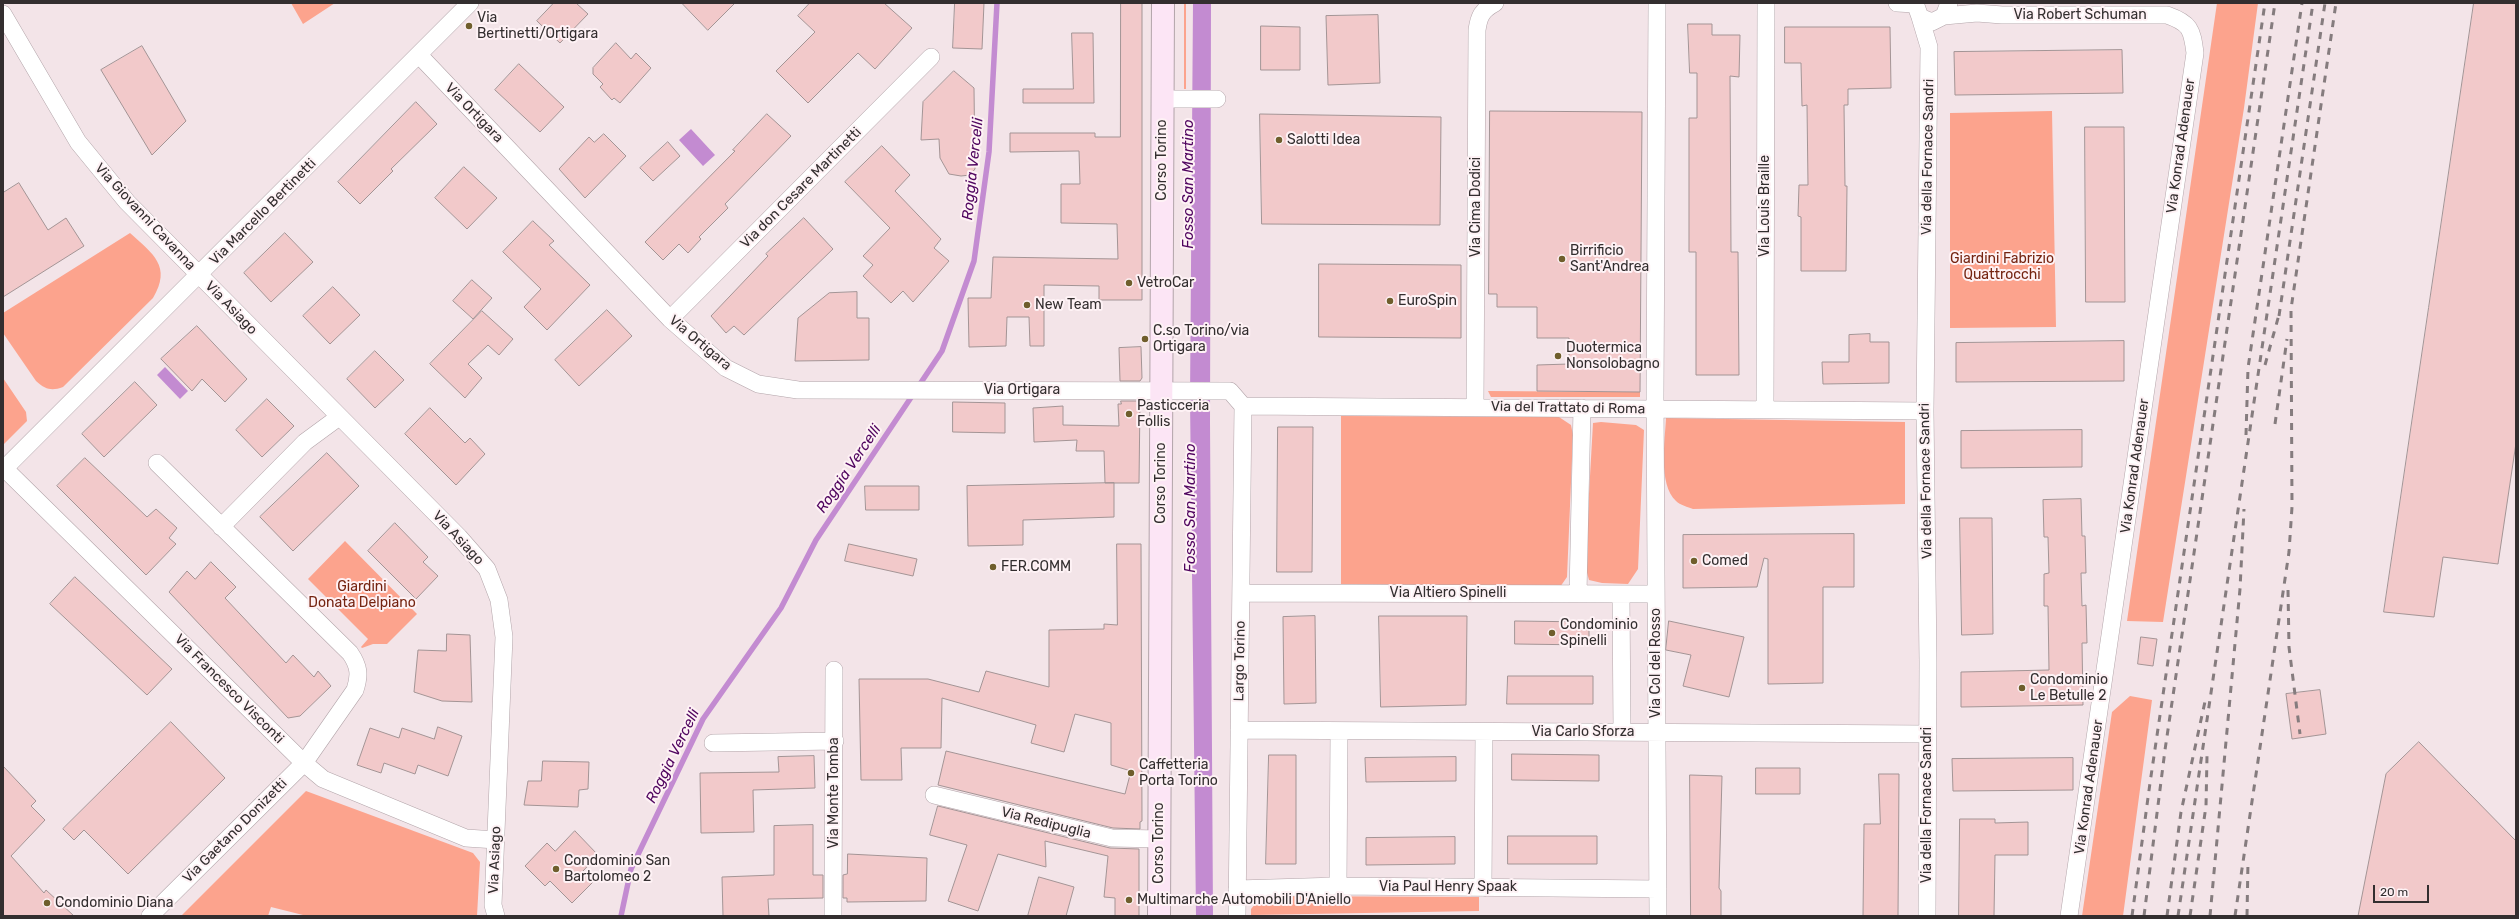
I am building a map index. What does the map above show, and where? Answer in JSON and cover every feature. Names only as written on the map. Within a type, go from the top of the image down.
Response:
[{"type":"main road","name":"Corso Torino","points":[[1159,916],[1171,389],[1163,99],[1163,3]]},
{"type":"street","name":"Via Marcello Bertinetti","points":[[4,469],[200,276],[470,3]]},
{"type":"street","name":"Via Col del Rosso","points":[[1657,3],[1655,409],[1658,916]]},
{"type":"street","name":"Via Louis Braille","points":[[1765,410],[1766,3]]},
{"type":"street","points":[[1897,3],[1916,8]]},
{"type":"street","name":"Via Robert Schuman","points":[[1962,3],[1977,12]]},
{"type":"street","name":"Via Cima Dodici","points":[[1475,407],[1477,30],[1479,17],[1490,6]]},
{"type":"street","name":"Via Robert Schuman","points":[[1916,8],[1928,21],[1945,13],[1977,12],[2002,15],[2167,15],[2182,20]]},
{"type":"street","name":"Via della Fornace Sandri","points":[[1916,8],[1929,47],[1925,411],[1928,734],[1927,916]]},
{"type":"street","name":"Via della Fornace Sandri","points":[[1929,47],[1945,13]]},
{"type":"street","name":"Via Giovanni Cavanna","points":[[3,14],[78,142],[127,202],[200,276]]},
{"type":"street","name":"Via Konrad Adenauer","points":[[2069,916],[2195,53],[2193,32],[2182,20]]},
{"type":"street","name":"Via Ortigara","points":[[419,55],[670,319],[726,368],[758,384],[798,390],[1230,390],[1243,406]]},
{"type":"street","name":"Via don Cesare Martinetti","points":[[670,319],[931,57]]},
{"type":"street","points":[[1163,99],[1217,99]]},
{"type":"street","name":"Via Asiago","points":[[200,276],[459,537],[487,569],[500,600],[504,637],[493,905],[496,916]]},
{"type":"street","name":"Via del Trattato di Roma","points":[[1243,406],[1925,411]]},
{"type":"street","name":"Largo Torino","points":[[1237,916],[1243,406]]},
{"type":"street","points":[[1578,594],[1582,408]]},
{"type":"street","points":[[157,464],[221,527],[305,442],[339,417]]},
{"type":"street","name":"Via Francesco Visconti","points":[[4,469],[304,763],[323,779],[466,838],[496,840]]},
{"type":"street","name":"Via Gaetano Donizetti","points":[[150,916],[304,763],[355,690],[359,678],[358,663],[350,652],[221,527]]},
{"type":"street","name":"Via Altiero Spinelli","points":[[1241,593],[1656,594]]},
{"type":"street","points":[[1621,594],[1622,732]]},
{"type":"street","name":"Via Monte Tomba","points":[[834,670],[834,916]]},
{"type":"street","name":"Via Carlo Sforza","points":[[1239,730],[1928,734]]},
{"type":"street","points":[[1338,886],[1339,731]]},
{"type":"street","points":[[1483,888],[1484,732]]},
{"type":"street","points":[[713,743],[835,741]]},
{"type":"street","name":"Via Redipuglia","points":[[934,795],[1112,838],[1160,839]]},
{"type":"street","name":"Via Paul Henry Spaak","points":[[1238,889],[1338,886],[1658,889]]},
{"type":"green space","points":[[291,3],[335,3],[303,24]]},
{"type":"green space","points":[[1184,3],[1186,3],[1186,89],[1184,89]]},
{"type":"green space","points":[[2217,3],[2258,3],[2244,108],[2163,622],[2127,621]]},
{"type":"green space","name":"Giardini Fabrizio Quattrocchi","points":[[2052,111],[2056,327],[1950,328],[1950,113]]},
{"type":"green space","points":[[130,233],[152,254],[160,269],[161,277],[153,298],[63,387],[56,389],[46,388],[36,381],[3,333],[3,313]]},
{"type":"green space","points":[[3,378],[26,412],[27,421],[3,445]]},
{"type":"green space","points":[[1488,391],[1640,392],[1640,397],[1491,397]]},
{"type":"green space","points":[[1341,416],[1559,417],[1571,425],[1573,435],[1567,577],[1560,587],[1341,584]]},
{"type":"green space","points":[[1666,418],[1905,422],[1905,504],[1693,509],[1676,501],[1670,493],[1667,484],[1664,462]]},
{"type":"green space","points":[[1601,422],[1636,425],[1644,430],[1638,569],[1628,584],[1602,583],[1589,580],[1585,565],[1593,423]]},
{"type":"green space","name":"Giardini Donata Delpiano","points":[[345,541],[417,614],[387,644],[373,644],[362,648],[361,647],[368,639],[308,579]]},
{"type":"green space","points":[[2130,696],[2152,700],[2123,916],[2082,916],[2112,712]]},
{"type":"green space","points":[[306,791],[473,853],[480,862],[477,916],[307,916],[271,907],[268,916],[181,916]]},
{"type":"green space","points":[[1262,896],[1479,897],[1479,911],[1251,915],[1251,909]]},
{"type":"shaded area","points":[[1193,3],[1211,3],[1210,422],[1213,916],[1196,916],[1190,399]]},
{"type":"shaded area","points":[[691,129],[715,155],[703,166],[679,140]]},
{"type":"shaded area","points":[[165,367],[188,391],[180,399],[157,375]]},
{"type":"building","points":[[554,3],[576,3],[588,14],[560,43],[537,21]]},
{"type":"building","points":[[682,3],[735,3],[708,30]]},
{"type":"building","points":[[810,3],[884,3],[912,28],[875,69],[858,53],[808,103],[776,71],[815,32],[798,16]]},
{"type":"building","points":[[955,3],[984,3],[982,49],[953,48]]},
{"type":"building","points":[[1121,3],[1142,3],[1142,300],[1099,300],[1099,286],[1044,285],[1044,346],[1030,346],[1029,317],[1007,317],[1006,346],[969,347],[968,298],[991,298],[993,257],[1118,259],[1117,224],[1061,223],[1061,184],[1080,184],[1079,151],[1010,152],[1010,133],[1095,133],[1095,137],[1120,137]]},
{"type":"building","points":[[2474,3],[2516,3],[2516,443],[2498,564],[2443,557],[2434,617],[2384,612]]},
{"type":"building","points":[[1378,15],[1380,83],[1328,85],[1326,16]]},
{"type":"building","points":[[1688,24],[1712,24],[1712,35],[1740,35],[1739,77],[1730,76],[1731,252],[1738,252],[1739,375],[1696,375],[1696,252],[1689,252],[1689,118],[1697,118],[1697,73],[1690,73]]},
{"type":"building","points":[[1261,26],[1300,27],[1300,70],[1261,70]]},
{"type":"building","points":[[1785,27],[1890,27],[1891,88],[1848,89],[1848,105],[1844,105],[1845,186],[1847,186],[1846,271],[1801,271],[1801,217],[1798,216],[1799,185],[1808,185],[1807,105],[1802,106],[1801,63],[1785,63]]},
{"type":"building","points":[[1072,33],[1093,33],[1094,103],[1023,103],[1023,89],[1073,89]]},
{"type":"building","points":[[616,43],[631,59],[636,53],[651,68],[620,103],[614,98],[612,100],[600,87],[603,84],[593,74],[593,68]]},
{"type":"building","points":[[142,46],[186,121],[152,155],[101,70]]},
{"type":"building","points":[[2122,50],[2123,93],[1955,95],[1954,52]]},
{"type":"building","points":[[519,64],[564,107],[540,132],[495,90]]},
{"type":"building","points":[[954,71],[974,88],[975,169],[970,175],[961,176],[949,174],[940,158],[939,139],[921,140],[923,102]]},
{"type":"building","points":[[416,102],[437,124],[391,169],[393,171],[360,204],[338,182]]},
{"type":"building","points":[[1490,111],[1642,112],[1640,392],[1537,391],[1537,365],[1569,364],[1569,338],[1537,338],[1537,307],[1497,307],[1497,294],[1489,294]]},
{"type":"building","points":[[767,114],[791,136],[725,204],[728,208],[699,237],[701,239],[688,253],[679,244],[663,260],[645,242],[735,151],[733,150]]},
{"type":"building","points":[[1260,114],[1441,117],[1440,225],[1262,224]]},
{"type":"building","points":[[2085,127],[2124,127],[2125,302],[2086,302]]},
{"type":"building","points":[[604,134],[626,156],[585,198],[559,169],[589,137],[594,142]]},
{"type":"building","points":[[668,142],[680,156],[653,181],[640,168]]},
{"type":"building","points":[[882,146],[910,175],[895,191],[941,239],[934,248],[949,261],[913,302],[903,291],[891,303],[863,276],[873,265],[863,256],[890,228],[845,182]]},
{"type":"building","points":[[464,167],[497,198],[467,229],[435,198]]},
{"type":"building","points":[[19,183],[48,230],[66,218],[84,246],[3,297],[3,193]]},
{"type":"building","points":[[804,218],[833,249],[744,335],[734,326],[726,333],[711,316],[768,256],[766,254]]},
{"type":"building","points":[[533,221],[554,241],[549,245],[590,285],[547,330],[524,307],[541,289],[503,252]]},
{"type":"building","points":[[285,233],[313,262],[271,302],[244,273]]},
{"type":"building","name":"EuroSpin","points":[[1319,264],[1461,265],[1461,338],[1319,337]]},
{"type":"building","points":[[472,280],[492,298],[473,319],[453,301]]},
{"type":"building","points":[[333,287],[360,315],[330,344],[303,316]]},
{"type":"building","points":[[857,292],[857,318],[869,318],[869,360],[795,361],[798,318],[829,293]]},
{"type":"building","points":[[607,310],[632,336],[579,386],[555,360]]},
{"type":"building","points":[[482,311],[513,339],[499,355],[488,345],[468,364],[482,378],[465,398],[430,364]]},
{"type":"building","points":[[197,326],[247,379],[225,402],[202,379],[192,391],[161,359]]},
{"type":"building","points":[[1870,334],[1870,342],[1889,342],[1889,383],[1823,384],[1822,362],[1849,362],[1849,335]]},
{"type":"building","points":[[2124,341],[2124,381],[1956,382],[1956,343]]},
{"type":"building","points":[[1141,347],[1142,378],[1140,381],[1120,381],[1119,348]]},
{"type":"building","points":[[375,351],[404,380],[375,408],[347,379]]},
{"type":"building","points":[[135,382],[157,405],[104,457],[82,434]]},
{"type":"building","points":[[267,399],[294,426],[262,457],[236,430]]},
{"type":"building","points":[[1121,401],[1140,401],[1139,483],[1105,483],[1104,451],[1076,451],[1077,440],[1034,442],[1033,408],[1063,406],[1063,425],[1119,426],[1118,404],[1121,404]]},
{"type":"building","points":[[953,402],[1005,403],[1005,433],[953,432]]},
{"type":"building","points":[[430,408],[465,443],[470,438],[485,454],[456,485],[405,434]]},
{"type":"building","points":[[1278,427],[1313,427],[1312,572],[1277,572]]},
{"type":"building","points":[[2082,430],[2082,467],[1961,468],[1961,431]]},
{"type":"building","points":[[327,453],[359,486],[293,551],[260,517]]},
{"type":"building","points":[[85,458],[147,517],[156,509],[177,528],[169,538],[176,544],[146,575],[57,486]]},
{"type":"building","points":[[1114,483],[1114,517],[1023,520],[1023,545],[968,546],[967,486]]},
{"type":"building","points":[[865,486],[919,486],[919,510],[866,510]]},
{"type":"building","points":[[2081,499],[2082,536],[2085,536],[2086,573],[2081,573],[2082,606],[2086,605],[2087,643],[2082,643],[2083,705],[1961,707],[1961,672],[2049,670],[2048,606],[2044,606],[2044,574],[2049,573],[2048,537],[2044,537],[2043,500]]},
{"type":"building","points":[[1960,518],[1992,518],[1993,634],[1962,635]]},
{"type":"building","points":[[395,523],[428,557],[423,562],[438,576],[416,599],[368,551]]},
{"type":"building","points":[[1854,534],[1854,587],[1823,587],[1823,683],[1768,684],[1768,559],[1764,558],[1757,587],[1683,588],[1683,535]]},
{"type":"building","points":[[849,544],[917,559],[913,576],[845,561]]},
{"type":"building","points":[[1117,544],[1141,544],[1142,821],[1140,822],[1140,829],[1113,828],[938,785],[946,751],[1125,794],[1131,771],[1111,765],[1111,723],[1075,714],[1064,752],[1031,743],[1036,725],[942,698],[941,748],[901,748],[902,780],[861,780],[859,679],[928,679],[979,692],[986,671],[1049,687],[1049,630],[1104,629],[1104,624],[1117,625]]},
{"type":"building","points":[[211,562],[236,587],[225,598],[286,663],[293,655],[314,677],[318,671],[331,686],[300,716],[288,718],[169,592],[187,571],[195,579]]},
{"type":"building","points":[[75,577],[172,669],[147,695],[50,604]]},
{"type":"building","points":[[1315,616],[1316,703],[1284,704],[1283,617]]},
{"type":"building","points":[[1379,616],[1467,616],[1466,705],[1381,707]]},
{"type":"building","name":"Condominio Spinelli","points":[[1515,621],[1589,622],[1589,645],[1515,644]]},
{"type":"building","points":[[1669,621],[1744,637],[1729,697],[1683,686],[1691,655],[1666,650]]},
{"type":"building","points":[[447,634],[470,635],[472,702],[442,701],[414,692],[418,650],[446,651]]},
{"type":"building","points":[[2141,637],[2157,639],[2153,666],[2138,664]]},
{"type":"building","points":[[1508,676],[1593,676],[1593,704],[1507,704]]},
{"type":"building","points":[[2320,690],[2326,734],[2292,739],[2286,694]]},
{"type":"building","points":[[171,722],[225,778],[128,874],[84,830],[74,840],[63,829]]},
{"type":"building","points":[[438,727],[462,736],[448,776],[418,765],[415,774],[384,763],[381,773],[357,765],[370,728],[399,738],[402,728],[434,739]]},
{"type":"building","points":[[2419,742],[2516,841],[2516,916],[2358,916],[2386,774]]},
{"type":"building","points":[[1512,754],[1599,755],[1599,781],[1512,780]]},
{"type":"building","points":[[1269,755],[1296,755],[1296,864],[1266,864]]},
{"type":"building","points":[[814,756],[815,788],[753,790],[754,832],[701,833],[700,773],[779,772],[778,757]]},
{"type":"building","points":[[1456,757],[1456,781],[1366,782],[1365,758]]},
{"type":"building","points":[[2073,758],[2073,790],[1953,791],[1952,759]]},
{"type":"building","points":[[543,761],[589,762],[588,789],[579,790],[578,807],[524,805],[528,781],[541,781]]},
{"type":"building","points":[[3,766],[36,801],[31,806],[45,820],[11,856],[44,893],[46,890],[74,916],[3,916]]},
{"type":"building","points":[[1756,768],[1800,768],[1800,794],[1756,794]]},
{"type":"building","points":[[1879,774],[1899,774],[1898,916],[1863,916],[1864,824],[1880,824]]},
{"type":"building","points":[[1690,775],[1722,776],[1719,888],[1721,891],[1721,916],[1691,916]]},
{"type":"building","points":[[938,806],[1110,848],[1139,849],[1139,916],[1115,916],[1115,898],[1104,897],[1108,856],[1045,841],[1046,867],[998,854],[978,911],[948,901],[967,845],[930,835]]},
{"type":"building","points":[[1960,819],[1995,819],[1995,823],[2028,822],[2028,855],[1995,855],[1994,916],[1959,916]]},
{"type":"building","points":[[813,825],[813,875],[823,875],[823,898],[768,899],[769,916],[723,916],[722,877],[774,875],[774,826]]},
{"type":"building","name":"Condominio San Bartolomeo 2","points":[[575,831],[598,855],[583,871],[594,881],[572,903],[550,881],[545,886],[525,866],[547,843],[555,851]]},
{"type":"building","points":[[1508,836],[1597,836],[1597,864],[1508,864]]},
{"type":"building","points":[[1455,837],[1455,864],[1366,865],[1366,838]]},
{"type":"building","points":[[848,854],[927,858],[926,901],[847,902],[847,898],[843,898],[843,875],[847,874]]},
{"type":"building","points":[[1039,877],[1074,887],[1066,916],[1028,916]]},
{"type":"waterway","name":"Roggia Vercelli","points":[[621,916],[631,869],[703,719],[781,608],[816,540],[942,351],[974,261],[989,152],[997,3]]},
{"type":"railway","points":[[2132,916],[2150,783],[2265,3]]},
{"type":"railway","points":[[2144,916],[2165,750],[2275,3]]},
{"type":"railway","points":[[2246,435],[2248,368],[2302,3]]},
{"type":"railway","points":[[2178,916],[2313,3]]},
{"type":"railway","points":[[2279,316],[2325,3]]},
{"type":"railway","points":[[2235,916],[2289,552],[2292,507],[2291,309],[2336,3]]},
{"type":"railway","points":[[2265,365],[2280,311]]},
{"type":"railway","points":[[2275,424],[2287,339]]},
{"type":"railway","points":[[2210,916],[2240,589],[2244,509]]},
{"type":"railway","points":[[2288,590],[2289,647],[2300,734]]},
{"type":"railway","points":[[2167,916],[2181,812],[2206,697]]},
{"type":"railway","points":[[2190,916],[2206,806],[2207,756]]},
{"type":"railway","points":[[2247,916],[2248,861]]},
{"type":"place","name":"Via Bertinetti/Ortigara","points":[[469,26]]},
{"type":"place","name":"Salotti Idea","points":[[1279,140]]},
{"type":"place","name":"Birrificio Sant'Andrea","points":[[1562,259]]},
{"type":"place","name":"VetroCar","points":[[1129,283]]},
{"type":"place","name":"EuroSpin","points":[[1390,301]]},
{"type":"place","name":"New Team","points":[[1027,305]]},
{"type":"place","name":"C.so Torino/via Ortigara","points":[[1145,339]]},
{"type":"place","name":"Duotermica Nonsolobagno","points":[[1558,356]]},
{"type":"place","name":"Pasticceria Follis","points":[[1129,414]]},
{"type":"place","name":"Comed","points":[[1694,561]]},
{"type":"place","name":"FER.COMM","points":[[993,567]]},
{"type":"place","name":"Condominio Spinelli","points":[[1552,633]]},
{"type":"place","name":"Condominio Le Betulle 2","points":[[2022,688]]},
{"type":"place","name":"Caffetteria Porta Torino","points":[[1131,773]]},
{"type":"place","name":"Condominio San Bartolomeo 2","points":[[556,869]]},
{"type":"place","name":"Multimarche Automobili D'Aniello","points":[[1129,900]]},
{"type":"place","name":"Condominio Diana","points":[[47,903]]},
{"type":"water label","name":"Fosso San Martino","points":[[1189,184]]},
{"type":"water label","name":"Fosso San Martino","points":[[1191,508]]}]
